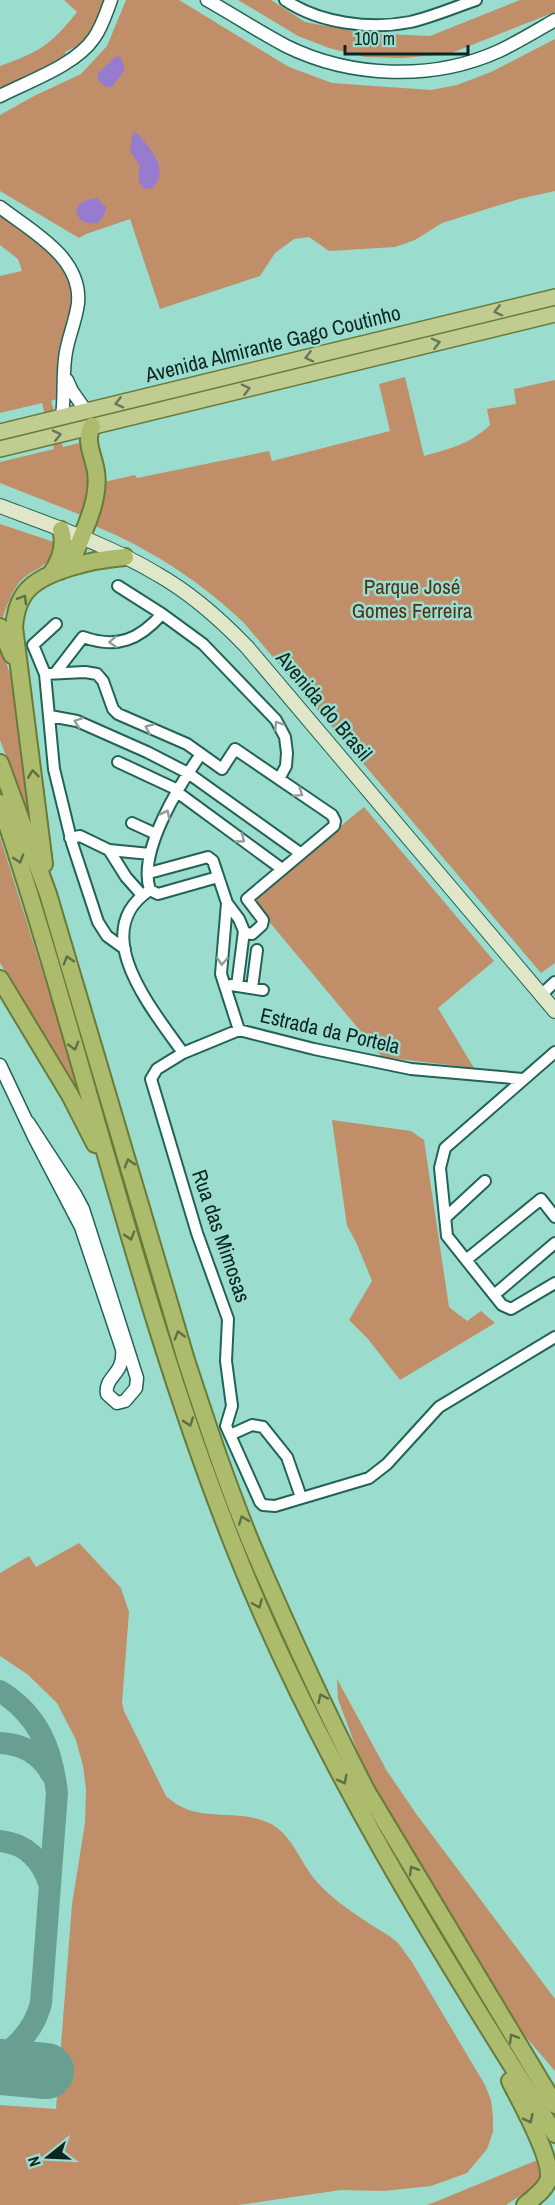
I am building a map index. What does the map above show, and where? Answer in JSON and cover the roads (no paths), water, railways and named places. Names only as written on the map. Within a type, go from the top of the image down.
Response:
[{"type":"highway","points":[[48,894],[14,627],[15,615],[24,594],[31,586],[54,574],[71,561],[81,538],[96,490],[95,467],[88,438],[89,418]]},
{"type":"highway","points":[[54,574],[63,541],[61,530]]},
{"type":"highway","points":[[54,574],[98,561],[125,557]]},
{"type":"highway","points":[[0,627],[13,656],[23,696]]},
{"type":"highway","points":[[0,763],[48,894],[186,1360],[209,1431],[254,1549],[366,1790],[555,2105]]},
{"type":"highway","points":[[0,803],[45,945],[167,1358],[237,1555],[310,1716],[352,1797],[476,2010],[555,2134]]},
{"type":"highway","points":[[0,979],[70,1095],[113,1180]]},
{"type":"highway","points":[[476,2010],[550,2165],[549,2178],[545,2186],[525,2205]]},
{"type":"highway","points":[[526,2060],[555,2080]]},
{"type":"main road","name":"Avenida Almirante Gago Coutinho","points":[[0,448],[89,418],[555,297]]},
{"type":"main road","name":"Avenida Almirante Gago Coutinho","points":[[0,432],[62,416],[89,418],[555,314]]},
{"type":"main road","name":"Avenida do Brasil","points":[[0,506],[125,557],[175,585],[234,633],[555,1011]]},
{"type":"street","points":[[0,96],[82,52],[98,33],[111,0]]},
{"type":"street","points":[[207,0],[288,47],[350,69],[403,73],[448,68],[498,52],[555,20]]},
{"type":"street","points":[[285,0],[325,18],[378,25],[412,22],[476,0]]},
{"type":"street","points":[[0,207],[53,248],[72,270],[78,301],[65,354],[62,416]]},
{"type":"street","points":[[65,376],[89,418]]},
{"type":"street","points":[[118,586],[162,614],[216,655],[276,720],[285,737],[287,753],[286,766],[279,780]]},
{"type":"street","points":[[50,673],[83,637],[97,642],[122,642],[132,639],[150,627],[162,614]]},
{"type":"street","points":[[56,624],[33,645],[50,673],[54,769],[70,838],[98,922],[106,936],[125,949]]},
{"type":"street","points":[[50,673],[97,674],[103,681],[115,711],[187,744],[222,768],[235,749],[332,815],[335,824],[247,899],[263,921],[262,925],[252,934],[244,931]]},
{"type":"street","points":[[50,716],[77,721],[188,773],[300,853]]},
{"type":"street","points":[[183,1053],[146,1001],[131,970],[122,934],[126,915],[135,901],[146,892],[150,854],[156,834],[177,791],[201,754]]},
{"type":"street","points":[[118,762],[177,791],[282,869]]},
{"type":"street","points":[[132,823],[156,834]]},
{"type":"street","points":[[70,838],[80,836],[109,850],[150,854]]},
{"type":"street","points":[[109,850],[126,877],[146,892],[158,894],[218,876]]},
{"type":"street","points":[[149,873],[210,858],[227,903],[239,919],[244,931],[237,986]]},
{"type":"street","points":[[227,903],[221,964],[223,984],[239,1030]]},
{"type":"street","points":[[223,984],[258,989],[257,950]]},
{"type":"street","points":[[541,995],[555,982]]},
{"type":"street","name":"Estrada da Portela","points":[[152,1087],[152,1073],[183,1053],[239,1030],[314,1049],[411,1069],[523,1079]]},
{"type":"street","points":[[555,1052],[445,1148],[440,1168],[447,1236],[502,1305],[510,1309],[555,1283]]},
{"type":"street","points":[[0,1065],[28,1122],[81,1227],[122,1349],[122,1364],[106,1390],[113,1401],[125,1401],[132,1394],[136,1384],[135,1371],[85,1216],[75,1194],[28,1122]]},
{"type":"street","name":"Rua das Mimosas","points":[[152,1087],[197,1233],[228,1319],[226,1361],[232,1406],[226,1421],[230,1435],[260,1502],[266,1506],[301,1497]]},
{"type":"street","points":[[445,1218],[485,1181]]},
{"type":"street","points":[[466,1260],[541,1198],[555,1217]]},
{"type":"street","points":[[494,1295],[555,1243]]},
{"type":"street","points":[[230,1435],[252,1425],[263,1427],[286,1457],[301,1497],[333,1490],[369,1478],[387,1464],[439,1407],[555,1337]]},
{"type":"street","points":[[112,1378],[120,1376],[128,1379],[132,1386],[132,1394]]},
{"type":"park label","name":"Parque José Gomes Ferreira","points":[[412,599]]}]
